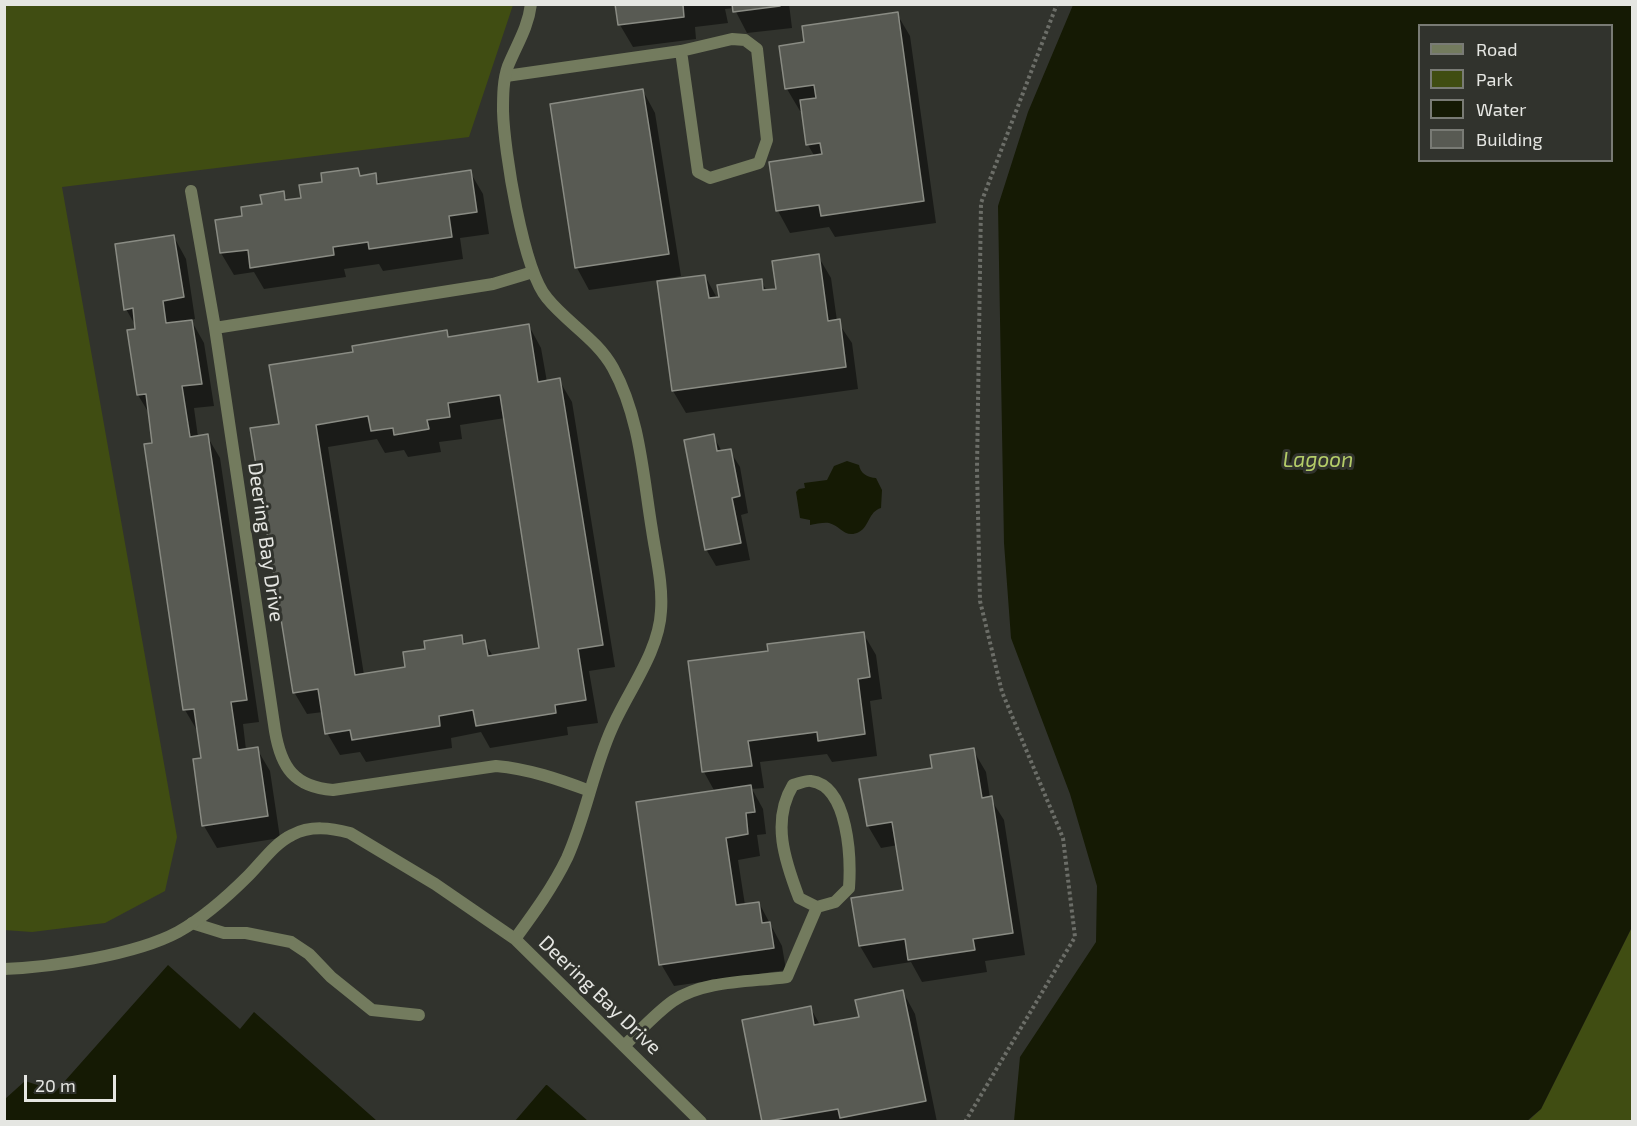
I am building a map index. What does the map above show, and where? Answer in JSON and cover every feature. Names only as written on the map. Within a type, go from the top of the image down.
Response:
[{"type":"street","name":"Deering Bay Drive","points":[[531,4],[528,26],[506,76],[503,114],[506,144],[524,241],[533,272],[544,296],[602,351],[627,399],[636,430],[661,591],[661,612],[657,636],[611,730],[568,855],[556,880],[515,939],[701,1122]]},
{"type":"street","points":[[506,76],[681,51],[732,39],[745,40],[757,49],[767,140],[759,163],[710,178],[698,172],[681,51]]},
{"type":"street","name":"Deering Bay Drive","points":[[191,192],[215,328],[274,731],[281,760],[288,770],[314,788],[333,790],[496,766],[520,768],[590,791]]},
{"type":"street","points":[[215,328],[493,284],[533,272]]},
{"type":"street","points":[[811,781],[829,790],[841,810],[851,857],[849,888],[835,902],[817,907],[799,898],[788,870],[780,827],[784,799],[793,785],[811,781]]},
{"type":"street","points":[[4,969],[72,962],[111,954],[176,933],[226,898],[281,842],[292,835],[317,827],[350,833],[362,839],[478,911],[515,939]]},
{"type":"street","points":[[625,1045],[684,995],[714,986],[787,977],[817,907]]},
{"type":"street","points":[[192,923],[224,933],[246,933],[291,942],[309,954],[331,977],[372,1010],[419,1015]]},
{"type":"path","points":[[965,1122],[1075,937],[1063,838],[1002,692],[980,601],[977,469],[981,203],[1057,4]]},
{"type":"green space","points":[[5,4],[513,5],[469,137],[62,187],[177,837],[165,891],[105,923],[32,932],[4,930]]},
{"type":"green space","points":[[1632,927],[1632,1121],[1527,1122],[1541,1109]]},
{"type":"water","name":"Lagoon","points":[[1073,5],[1632,5],[1632,927],[1541,1109],[1527,1121],[1014,1121],[1020,1057],[1096,942],[1097,886],[1070,794],[1011,638],[1004,543],[998,206],[1028,112]]},
{"type":"water","points":[[847,461],[859,465],[867,476],[876,478],[882,490],[881,508],[874,513],[863,529],[854,534],[847,533],[829,523],[810,525],[810,520],[800,518],[796,492],[805,488],[804,483],[827,480],[834,466]]},
{"type":"water","points":[[168,965],[240,1029],[254,1012],[377,1121],[5,1121],[5,1099],[25,1081],[56,1091]]},
{"type":"water","points":[[547,1085],[588,1121],[515,1121]]},
{"type":"building","points":[[615,4],[691,4],[683,5],[684,17],[618,25]]},
{"type":"building","points":[[732,4],[780,4],[780,6],[733,12]]},
{"type":"building","points":[[898,12],[924,201],[821,216],[819,205],[776,211],[769,162],[822,154],[820,143],[806,145],[800,100],[816,98],[814,85],[785,89],[779,46],[804,42],[802,26]]},
{"type":"building","points":[[643,89],[669,254],[575,268],[550,104]]},
{"type":"building","points":[[358,168],[360,176],[376,173],[377,184],[471,170],[477,212],[449,216],[452,237],[369,249],[368,242],[333,247],[334,255],[250,268],[248,250],[220,253],[215,220],[242,216],[241,207],[262,204],[260,195],[284,191],[285,200],[301,198],[299,185],[322,182],[321,173]]},
{"type":"building","points":[[174,235],[184,297],[163,301],[166,323],[192,320],[202,384],[182,386],[190,437],[208,434],[247,700],[231,702],[238,750],[258,747],[268,816],[202,826],[193,759],[201,758],[194,709],[183,710],[144,444],[152,443],[146,394],[137,395],[127,330],[135,329],[133,308],[124,310],[115,244]]},
{"type":"building","points":[[819,254],[828,321],[840,319],[846,367],[672,391],[657,281],[705,275],[709,298],[719,297],[717,285],[762,279],[763,290],[776,289],[772,261]]},
{"type":"building","points":[[529,324],[538,382],[560,378],[603,645],[578,649],[586,700],[555,705],[556,713],[476,726],[473,710],[439,716],[440,726],[352,740],[350,730],[325,734],[318,689],[293,693],[250,428],[279,424],[269,365],[353,352],[352,346],[447,330],[448,337]],"holes":[[[500,395],[539,648],[488,656],[485,640],[463,644],[462,635],[424,641],[425,649],[403,652],[405,667],[355,675],[316,425],[368,416],[371,431],[393,428],[394,435],[429,429],[427,420],[450,417],[448,403]]]},
{"type":"building","points":[[714,434],[717,451],[731,449],[740,496],[732,498],[741,543],[705,550],[684,440]]},
{"type":"building","points":[[864,632],[870,677],[858,679],[865,734],[818,741],[817,732],[748,741],[752,766],[702,772],[688,661],[768,651],[767,644]]},
{"type":"building","points":[[974,748],[982,798],[992,796],[1013,933],[973,939],[975,950],[908,960],[905,939],[859,946],[851,898],[903,890],[892,822],[867,826],[859,779],[932,768],[930,755]]},
{"type":"building","points":[[751,785],[755,812],[746,813],[748,834],[726,838],[736,905],[759,902],[762,923],[770,922],[774,948],[659,965],[636,802]]},
{"type":"building","points":[[903,990],[926,1101],[840,1118],[838,1109],[762,1122],[742,1020],[811,1006],[814,1025],[859,1017],[855,1000]]}]
